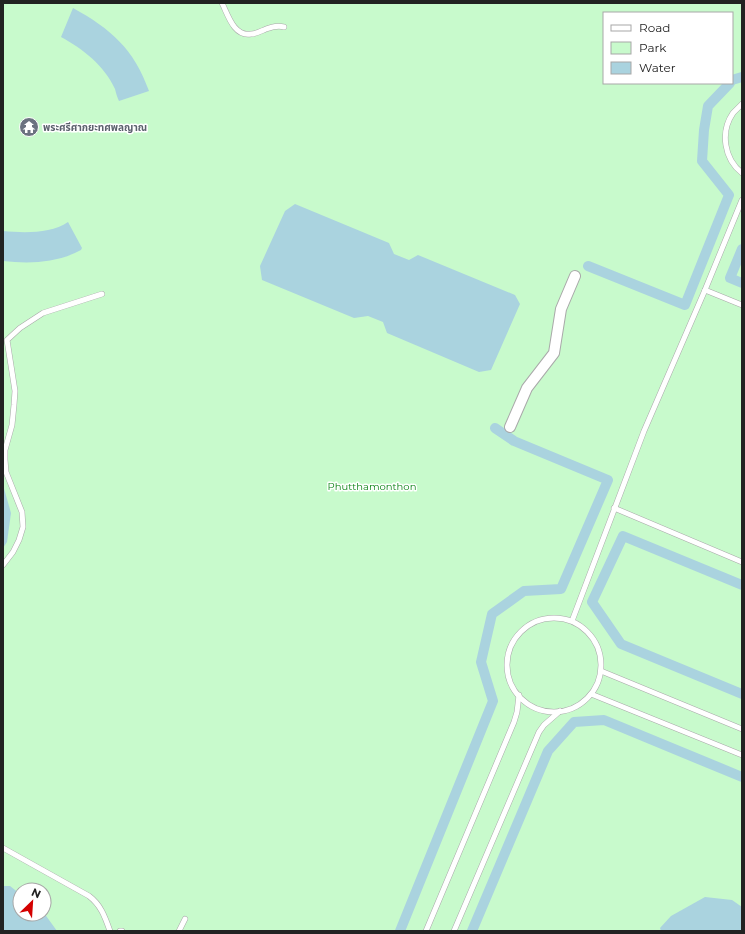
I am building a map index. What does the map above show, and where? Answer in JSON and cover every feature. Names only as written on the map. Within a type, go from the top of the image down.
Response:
[{"type":"street","points":[[510,427],[527,388],[554,353],[561,309],[575,276]]},
{"type":"lane","points":[[222,3],[236,30],[242,33],[251,35],[273,26],[284,27]]},
{"type":"lane","points":[[742,104],[733,113],[725,137],[727,150],[732,162],[742,173]]},
{"type":"lane","points":[[572,621],[644,431],[742,200]]},
{"type":"lane","points":[[705,290],[742,305]]},
{"type":"lane","points":[[3,565],[19,540],[23,527],[22,512],[6,472],[5,450],[12,425],[15,391],[5,340],[43,313],[102,294]]},
{"type":"lane","points":[[614,508],[742,562]]},
{"type":"lane","points":[[544,618],[558,618],[572,621],[589,633],[599,650],[601,671],[598,683],[591,694],[572,708],[560,711],[548,711],[537,708],[527,703],[518,695],[511,683],[507,670],[508,656],[512,643],[520,632],[531,623],[544,618]]},
{"type":"lane","points":[[601,671],[742,729]]},
{"type":"lane","points":[[591,694],[742,755]]},
{"type":"lane","points":[[426,931],[514,722],[517,712],[518,695]]},
{"type":"lane","points":[[454,931],[539,732],[544,725],[560,711]]},
{"type":"lane","points":[[3,848],[96,901],[101,908],[110,931]]},
{"type":"lane","points":[[179,931],[185,919]]},
{"type":"green space","name":"Phutthamonthon","points":[[3,3],[742,3],[742,931],[3,931]]},
{"type":"water","points":[[73,8],[99,24],[120,42],[136,63],[149,91],[119,101],[110,80],[99,65],[85,52],[61,37]]},
{"type":"water","points":[[295,204],[389,243],[394,254],[409,260],[418,255],[515,295],[520,304],[491,370],[479,372],[387,333],[383,322],[368,316],[354,318],[262,280],[260,266],[285,211]]},
{"type":"water","points":[[68,222],[82,248],[81,250],[62,258],[43,262],[3,261],[3,231],[45,231]]},
{"type":"water","points":[[3,485],[11,513],[7,542],[3,548]]},
{"type":"water","points":[[3,886],[10,886],[12,888],[12,922],[50,922],[57,931],[3,931]]},
{"type":"water","points":[[705,897],[732,900],[742,907],[742,931],[661,931],[660,928],[671,916]]},
{"type":"waterway","points":[[733,80],[742,77]]},
{"type":"waterway","points":[[588,266],[685,305],[729,195],[702,161],[704,130],[708,106],[729,84]]},
{"type":"waterway","points":[[742,249],[730,278],[742,283]]},
{"type":"waterway","points":[[400,931],[493,701],[481,662],[492,614],[524,591],[561,589],[608,480],[514,441],[495,428]]},
{"type":"waterway","points":[[742,585],[623,536],[592,602],[621,644],[742,694]]},
{"type":"waterway","points":[[472,931],[548,751],[574,722],[604,720],[742,777]]},
{"type":"place","name":"พระศรีศากยะทศพลญาณ","points":[[29,127]]}]
